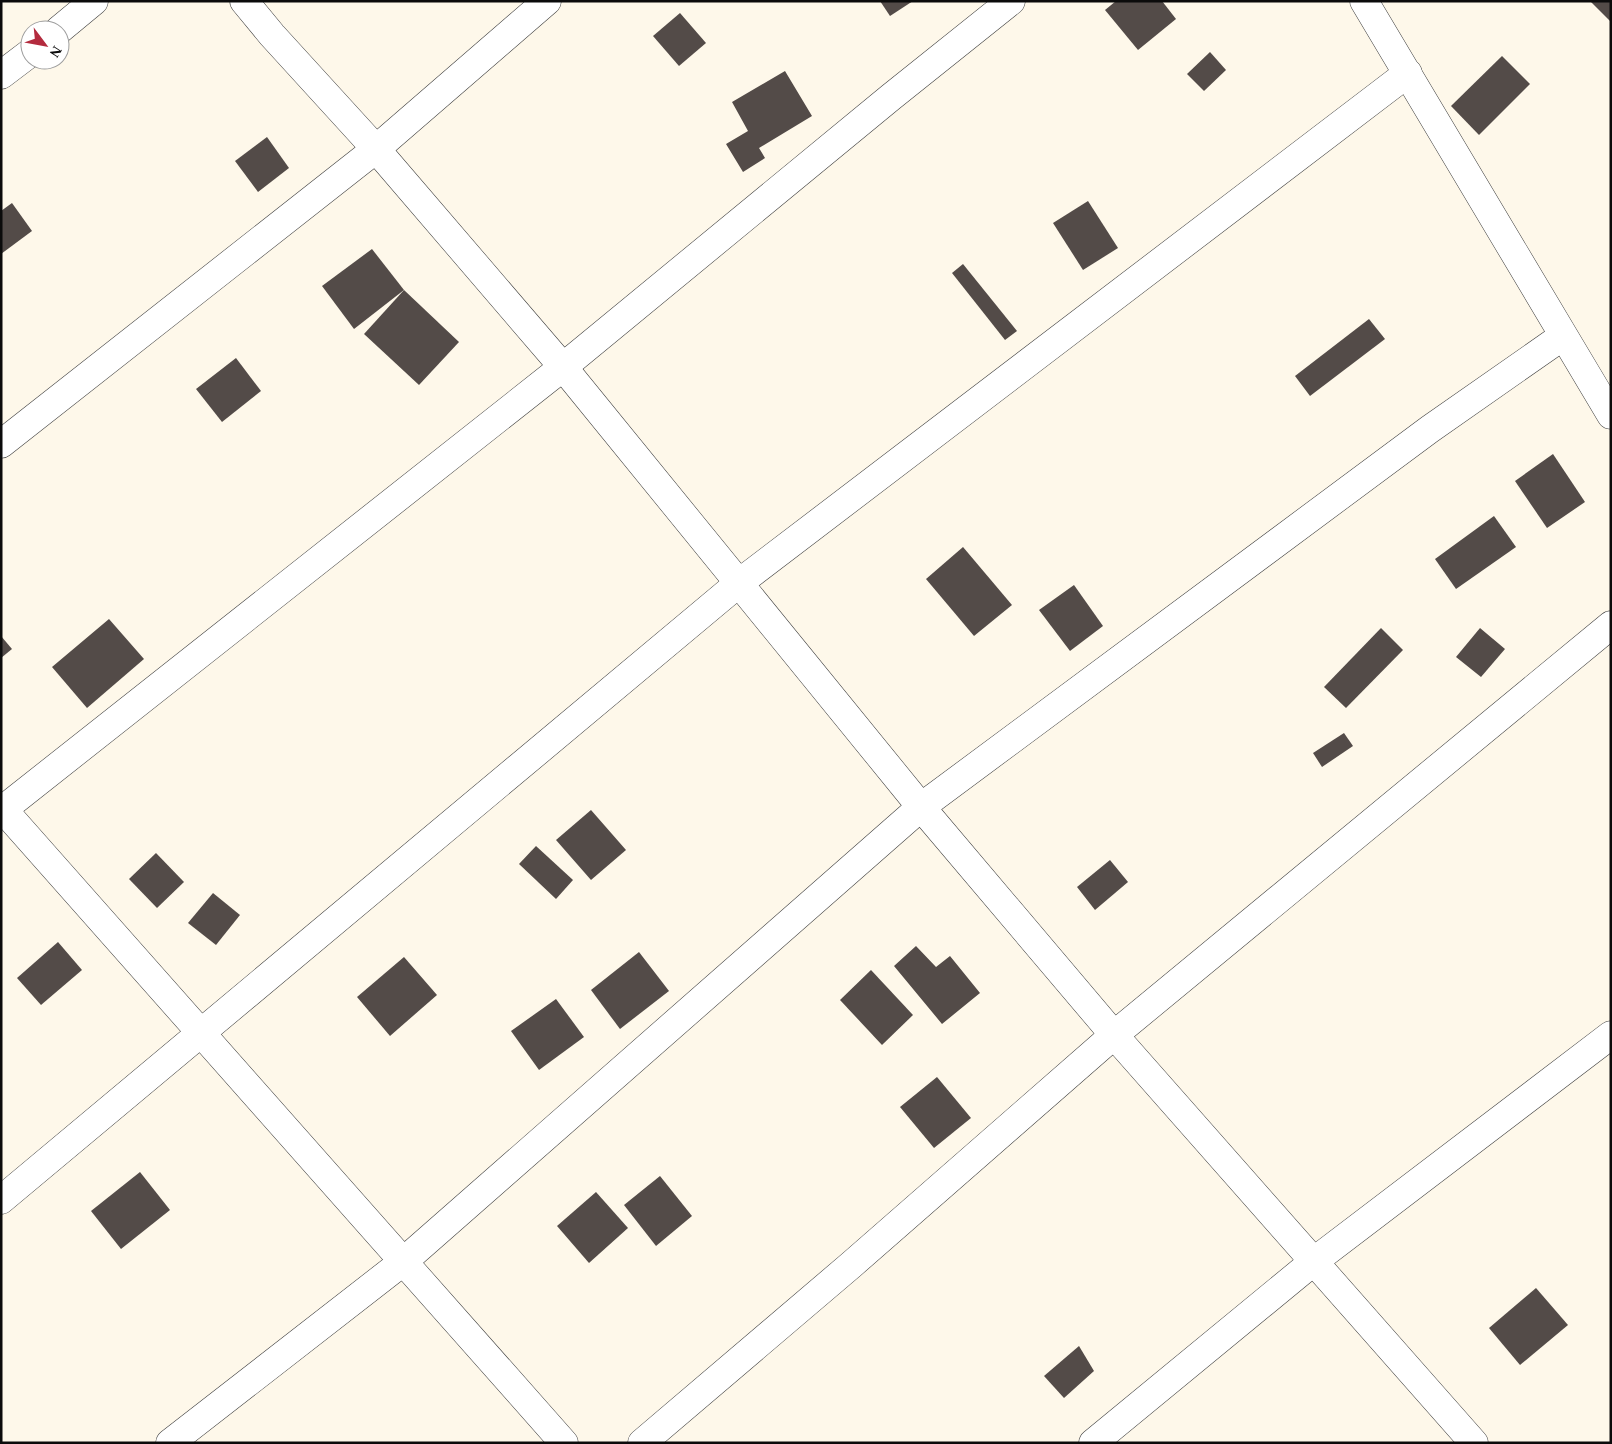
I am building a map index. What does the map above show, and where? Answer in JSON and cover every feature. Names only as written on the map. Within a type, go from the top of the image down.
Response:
[{"type":"street","points":[[70,21],[94,1]]},
{"type":"street","points":[[244,1],[272,35],[376,149],[563,367],[921,807],[1114,1035],[1474,1443]]},
{"type":"street","points":[[1,444],[376,149],[547,1]]},
{"type":"street","points":[[564,1443],[2,809],[563,367],[891,97],[1011,1]]},
{"type":"street","points":[[1364,1],[1562,336],[1611,415]]},
{"type":"street","points":[[1,75],[20,60]]},
{"type":"street","points":[[1,1200],[739,583],[1408,74]]},
{"type":"street","points":[[170,1443],[404,1261],[921,807],[1430,429],[1562,336]]},
{"type":"street","points":[[642,1443],[851,1265],[1114,1035],[1611,625]]},
{"type":"street","points":[[1093,1443],[1313,1262],[1611,1035]]},
{"type":"building","points":[[880,1],[913,1],[890,16]]},
{"type":"building","points":[[1116,1],[1162,1],[1176,19],[1138,50],[1105,10]]},
{"type":"building","points":[[1590,1],[1611,1],[1611,22]]},
{"type":"building","points":[[680,13],[706,43],[679,66],[653,36]]},
{"type":"building","points":[[1210,52],[1226,70],[1204,91],[1187,74]]},
{"type":"building","points":[[1502,56],[1530,84],[1479,135],[1451,106]]},
{"type":"building","points":[[785,71],[812,116],[759,148],[765,158],[743,172],[726,144],[748,131],[732,102]]},
{"type":"building","points":[[267,137],[289,168],[258,192],[235,161]]},
{"type":"building","points":[[1088,201],[1118,248],[1083,270],[1053,223]]},
{"type":"building","points":[[12,203],[32,231],[1,254],[1,211]]},
{"type":"building","points":[[372,249],[404,290],[354,329],[322,286]]},
{"type":"building","points":[[963,264],[1017,331],[1005,340],[952,273]]},
{"type":"building","points":[[404,290],[459,342],[419,385],[364,334]]},
{"type":"building","points":[[1369,319],[1385,339],[1310,396],[1295,376]]},
{"type":"building","points":[[236,358],[261,391],[222,422],[196,389]]},
{"type":"building","points":[[1553,454],[1585,502],[1547,528],[1515,481]]},
{"type":"building","points":[[1494,516],[1516,547],[1456,589],[1435,559]]},
{"type":"building","points":[[963,547],[1012,605],[974,636],[926,579]]},
{"type":"building","points":[[1074,585],[1103,626],[1070,651],[1039,610]]},
{"type":"building","points":[[109,619],[144,659],[87,708],[52,667]]},
{"type":"building","points":[[1381,628],[1403,650],[1346,708],[1324,687]]},
{"type":"building","points":[[1480,628],[1505,649],[1481,677],[1456,657]]},
{"type":"building","points":[[1,636],[12,649],[1,658]]},
{"type":"building","points":[[1344,733],[1353,746],[1322,767],[1313,753]]},
{"type":"building","points":[[591,810],[626,850],[591,880],[556,840]]},
{"type":"building","points":[[536,846],[573,880],[556,899],[519,864]]},
{"type":"building","points":[[156,853],[184,882],[157,908],[129,879]]},
{"type":"building","points":[[1110,860],[1128,882],[1095,910],[1077,887]]},
{"type":"building","points":[[213,893],[240,915],[216,945],[188,923]]},
{"type":"building","points":[[58,942],[82,970],[41,1005],[17,978]]},
{"type":"building","points":[[916,946],[936,967],[950,956],[980,993],[942,1024],[894,966]]},
{"type":"building","points":[[639,952],[669,991],[620,1029],[591,990]]},
{"type":"building","points":[[404,957],[437,995],[390,1036],[357,997]]},
{"type":"building","points":[[871,970],[913,1015],[882,1045],[840,1000]]},
{"type":"building","points":[[556,999],[584,1037],[539,1070],[511,1031]]},
{"type":"building","points":[[937,1077],[971,1118],[934,1148],[900,1107]]},
{"type":"building","points":[[140,1172],[170,1210],[121,1249],[91,1211]]},
{"type":"building","points":[[660,1176],[692,1216],[656,1246],[624,1205]]},
{"type":"building","points":[[596,1192],[628,1228],[589,1263],[557,1226]]},
{"type":"building","points":[[1536,1288],[1568,1325],[1520,1365],[1489,1328]]},
{"type":"building","points":[[1079,1346],[1094,1371],[1064,1398],[1044,1376]]}]
